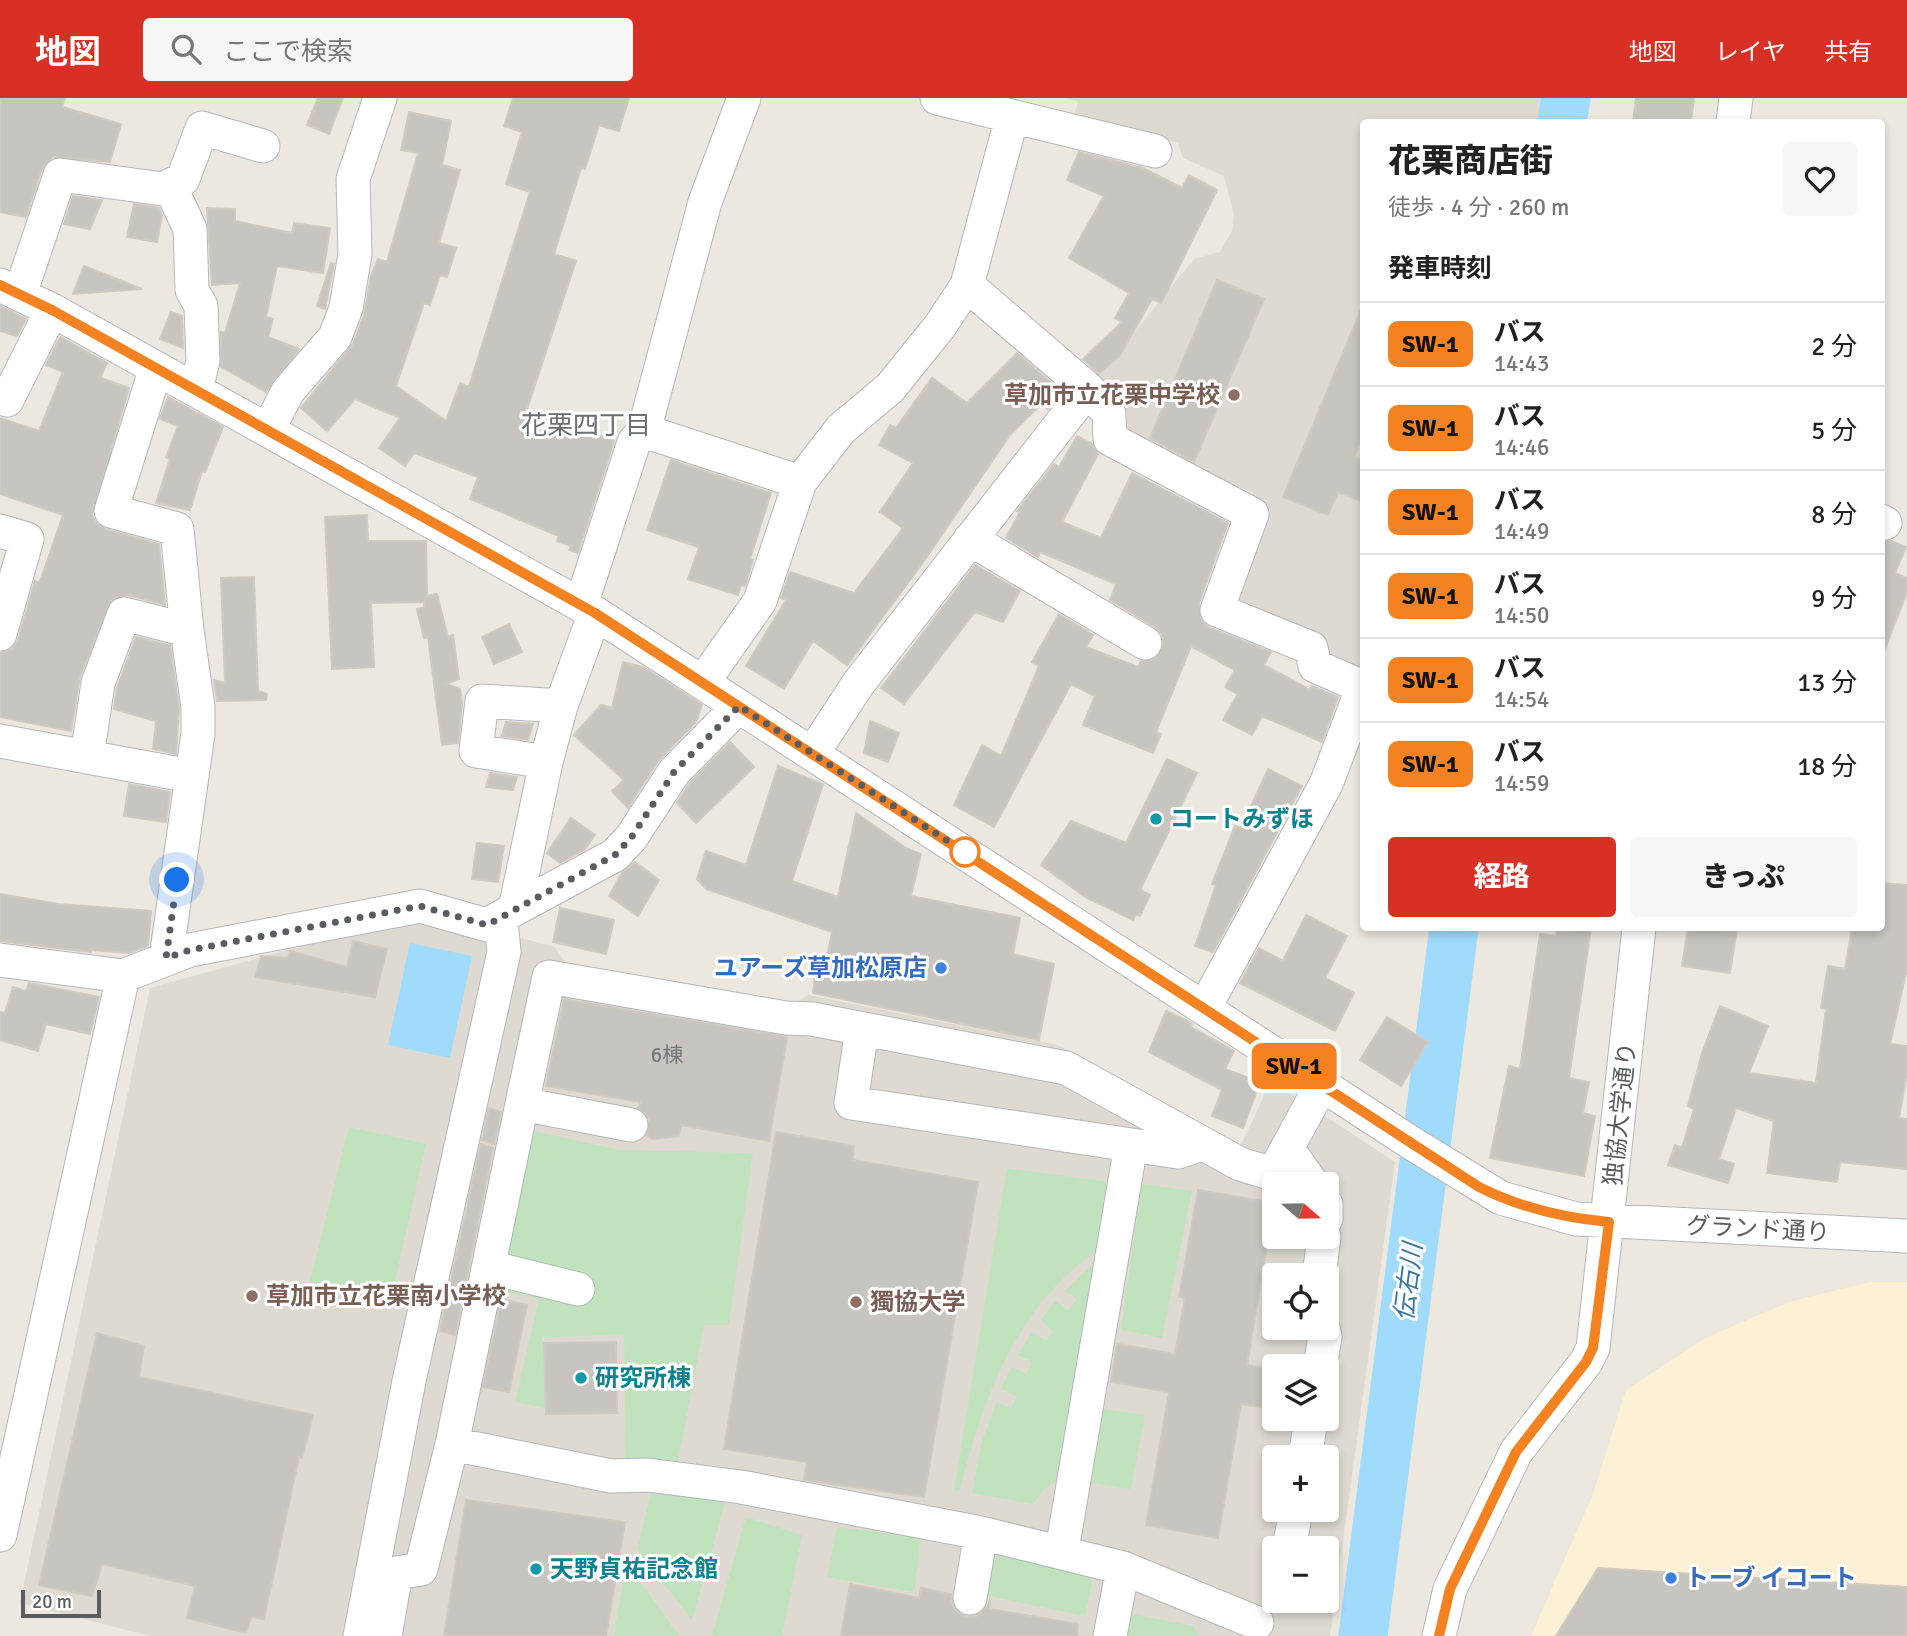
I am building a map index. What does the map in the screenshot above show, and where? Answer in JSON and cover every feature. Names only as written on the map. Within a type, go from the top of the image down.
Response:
[{"type":"street","points":[[268,430],[288,391],[335,337],[346,308],[355,254],[353,178],[380,98]]},
{"type":"street","points":[[360,1636],[409,1381],[504,953],[508,914],[545,761],[634,442],[644,431],[705,202],[744,98]]},
{"type":"street","points":[[937,98],[1155,151]]},
{"type":"street","points":[[1733,119],[1736,98]]},
{"type":"street","points":[[703,682],[760,601],[800,482],[841,429],[890,388],[940,327],[967,285],[1012,117]]},
{"type":"street","points":[[10,290],[60,175],[163,188],[183,179],[202,128],[263,146]]},
{"type":"street","points":[[170,186],[190,229],[192,290],[201,306],[203,361],[196,390]]},
{"type":"street","points":[[967,285],[1088,390],[1109,414],[1110,439],[1252,514],[1217,610],[1311,648],[1315,666],[1360,686]]},
{"type":"street","name":"グランド通り","points":[[10,290],[52,310],[588,609],[1479,1187],[1501,1198],[1549,1213],[1609,1222],[1907,1236]]},
{"type":"street","points":[[7,400],[52,310]]},
{"type":"street","points":[[156,368],[111,511],[177,529],[198,707],[166,958]]},
{"type":"street","points":[[813,753],[858,684],[1088,390]]},
{"type":"street","points":[[644,431],[800,482]]},
{"type":"street","points":[[0,531],[27,539],[0,634]]},
{"type":"street","points":[[970,539],[1145,643]]},
{"type":"street","points":[[87,757],[98,683],[124,614],[187,630]]},
{"type":"street","points":[[1205,1007],[1326,784],[1360,695]]},
{"type":"street","points":[[545,761],[476,751],[482,701],[561,706]]},
{"type":"street","points":[[0,960],[123,976],[190,950],[420,906],[487,925],[615,855],[631,838],[674,772],[739,706]]},
{"type":"street","points":[[0,741],[191,776]]},
{"type":"street","name":"独協大学通り","points":[[1439,1636],[1450,1589],[1516,1452],[1586,1362],[1593,1348],[1640,931]]},
{"type":"street","points":[[0,1535],[10,1442],[123,976]]},
{"type":"street","points":[[385,1636],[396,1573],[421,1569],[452,1444],[549,977],[862,1029],[1066,1069],[1240,1164],[1273,1174],[1322,1084]]},
{"type":"street","points":[[862,1029],[851,1103],[1178,1152],[1202,1144]]},
{"type":"street","points":[[522,1104],[631,1125]]},
{"type":"street","points":[[1062,1550],[1131,1145]]},
{"type":"street","points":[[1287,1148],[1304,1172]]},
{"type":"street","points":[[489,1267],[578,1289]]},
{"type":"street","points":[[452,1444],[611,1476],[648,1475],[741,1487],[1062,1550],[1123,1568],[1262,1620]]},
{"type":"street","points":[[970,1598],[981,1533]]},
{"type":"street","points":[[1110,1636],[1123,1568]]},
{"type":"shaded area","name":"草加市立花栗中学校","points":[[1066,98],[1548,98],[1544,119],[1360,119],[1360,676],[1229,597],[1253,505],[1253,492],[1220,480],[1118,426],[1092,384],[1194,259],[1220,252],[1232,231],[1234,215],[1224,176],[1183,158],[1178,143],[1074,115],[1078,102]]},
{"type":"shaded area","name":"草加市立花栗南小学校","points":[[407,917],[484,938],[495,949],[343,1636],[150,1636],[20,1603],[150,988]]},
{"type":"shaded area","name":"獨協大学","points":[[517,937],[555,947],[568,967],[793,1004],[808,995],[1058,1045],[1241,1145],[1271,1081],[1395,1162],[1339,1570],[1339,1536],[1262,1536],[1262,1613],[1333,1613],[1330,1636],[363,1636]]},
{"type":"shaded area","name":"トーブ イコート","points":[[1870,1282],[1907,1282],[1907,1636],[1531,1636],[1593,1494],[1626,1390],[1703,1339],[1789,1302]]},
{"type":"green space","points":[[349,1127],[426,1144],[390,1303],[310,1282]]},
{"type":"green space","points":[[528,1130],[620,1150],[753,1153],[729,1325],[704,1325],[677,1467],[626,1460],[624,1334],[542,1338],[549,1409],[515,1402],[539,1299],[498,1290]]},
{"type":"green space","points":[[1007,1168],[1109,1182],[1099,1250],[1070,1272],[1046,1297],[1007,1356],[979,1422],[960,1491],[954,1490]]},
{"type":"green space","points":[[1142,1184],[1192,1191],[1162,1338],[1121,1330]]},
{"type":"green space","points":[[1096,1261],[1058,1480],[1043,1490],[1033,1504],[972,1493],[982,1441],[997,1402],[1010,1408],[1017,1397],[1001,1389],[1012,1367],[1026,1374],[1032,1362],[1018,1355],[1032,1332],[1046,1341],[1053,1331],[1041,1320],[1055,1300],[1068,1311],[1077,1299],[1065,1291]]},
{"type":"green space","points":[[1103,1409],[1145,1415],[1131,1489],[1087,1482]]},
{"type":"green space","points":[[654,1483],[725,1503],[692,1620],[637,1549]]},
{"type":"green space","points":[[746,1517],[802,1535],[782,1636],[712,1636]]},
{"type":"green space","points":[[837,1527],[921,1537],[914,1592],[827,1577]]},
{"type":"green space","points":[[985,1554],[1085,1572],[1092,1582],[1085,1616],[979,1594]]},
{"type":"green space","points":[[626,1562],[679,1636],[614,1636]]},
{"type":"green space","points":[[1131,1614],[1194,1626],[1198,1636],[1127,1636]]},
{"type":"water","points":[[410,943],[472,956],[450,1058],[388,1045]]},
{"type":"building","points":[[0,98],[65,98],[62,107],[121,124],[110,162],[53,157],[42,169],[26,217],[0,212]]},
{"type":"building","points":[[318,98],[343,98],[329,134],[307,125]]},
{"type":"building","points":[[513,98],[629,98],[619,131],[599,125],[585,169],[581,168],[554,254],[576,261],[527,409],[614,441],[578,553],[569,550],[571,546],[557,541],[559,536],[470,499],[478,477],[414,453],[405,466],[379,448],[400,418],[355,399],[327,431],[301,408],[353,344],[364,315],[371,276],[378,259],[387,262],[418,153],[401,150],[409,112],[451,121],[442,165],[460,170],[439,243],[456,248],[447,277],[440,275],[430,305],[424,303],[396,386],[446,421],[460,383],[469,387],[530,192],[506,184],[522,132],[504,126]]},
{"type":"building","points":[[1636,98],[1694,98],[1691,119],[1633,119]]},
{"type":"building","points":[[1079,152],[1143,168],[1182,188],[1189,175],[1217,190],[1161,303],[1152,299],[1120,355],[1099,374],[1083,359],[1122,322],[1115,318],[1129,293],[1069,258],[1104,196],[1067,180]]},
{"type":"building","points":[[73,196],[102,200],[90,229],[64,224]]},
{"type":"building","points":[[134,204],[159,208],[162,215],[157,242],[127,237]]},
{"type":"building","points":[[207,208],[235,209],[235,221],[292,233],[294,223],[330,228],[323,273],[277,266],[266,317],[273,319],[268,337],[299,349],[266,392],[221,367],[221,332],[225,333],[240,283],[212,285]]},
{"type":"building","points":[[331,263],[334,264],[325,309],[317,306]]},
{"type":"building","points":[[84,266],[142,289],[73,294]]},
{"type":"building","points":[[1217,280],[1264,299],[1194,462],[1150,438]]},
{"type":"building","points":[[0,306],[26,319],[17,336],[0,331]]},
{"type":"building","points":[[171,312],[182,316],[183,348],[160,339]]},
{"type":"building","points":[[1360,312],[1360,442],[1354,457],[1360,460],[1360,501],[1338,492],[1328,515],[1283,497]]},
{"type":"building","points":[[60,337],[107,363],[100,378],[129,388],[92,515],[97,524],[105,529],[159,544],[165,605],[128,595],[111,600],[80,676],[71,731],[0,717],[0,653],[13,648],[18,640],[35,581],[39,583],[42,576],[63,515],[0,494],[0,418],[39,431],[63,372],[46,365]]},
{"type":"building","points":[[1017,353],[1062,392],[1048,409],[1041,404],[1010,435],[922,564],[847,665],[813,641],[784,689],[746,666],[786,600],[781,598],[790,572],[854,593],[903,528],[880,512],[913,463],[879,445],[890,425],[896,428],[932,378],[967,403]]},
{"type":"building","points":[[168,397],[223,427],[205,472],[202,471],[190,510],[156,503],[170,459],[166,457],[178,426],[160,419]]},
{"type":"building","points":[[1077,436],[1092,444],[1098,454],[1062,522],[1101,538],[1132,473],[1228,523],[1199,603],[1202,621],[1210,628],[1271,652],[1264,665],[1310,690],[1312,686],[1338,697],[1322,742],[1262,716],[1252,735],[1223,720],[1238,694],[1225,687],[1235,670],[1191,646],[1156,732],[1161,734],[1153,753],[1083,725],[1095,696],[1071,684],[994,827],[954,805],[982,745],[1001,756],[1039,666],[1032,662],[1059,614],[1093,635],[1086,647],[1138,667],[1141,661],[1155,659],[1164,644],[1162,634],[1155,627],[1110,600],[1116,584],[1040,552],[1038,557],[1006,538],[1020,512],[1017,511],[1054,464],[1059,467]]},
{"type":"building","points":[[671,460],[771,493],[750,559],[753,560],[745,586],[741,585],[738,595],[688,579],[699,547],[647,530]]},
{"type":"building","points":[[367,515],[368,541],[426,541],[427,596],[437,594],[448,637],[453,635],[459,679],[446,684],[460,689],[462,705],[458,743],[442,745],[428,637],[424,638],[417,609],[424,607],[424,602],[371,603],[374,667],[332,669],[325,517]]},
{"type":"building","points":[[1885,541],[1906,547],[1895,573],[1907,578],[1907,592],[1885,649]]},
{"type":"building","points":[[975,565],[1020,591],[1003,622],[975,612],[904,704],[881,688]]},
{"type":"building","points":[[254,577],[258,691],[267,694],[266,700],[217,701],[214,680],[225,683],[221,578]]},
{"type":"building","points":[[509,624],[522,652],[494,664],[482,637]]},
{"type":"building","points":[[136,637],[170,645],[179,708],[176,754],[153,749],[156,721],[114,709],[117,688]]},
{"type":"building","points":[[623,662],[643,667],[702,705],[696,722],[658,761],[628,808],[612,791],[624,780],[574,735],[601,705],[612,708]]},
{"type":"building","points":[[870,721],[899,733],[888,762],[864,753]]},
{"type":"building","points":[[506,722],[533,724],[528,740],[502,736]]},
{"type":"building","points":[[730,742],[754,767],[696,823],[677,803],[689,784]]},
{"type":"building","name":"コートみずほ","points":[[1167,759],[1197,773],[1140,890],[1150,895],[1140,916],[1136,914],[1133,920],[1085,897],[1041,865],[1071,821],[1126,843]]},
{"type":"building","points":[[778,766],[823,784],[792,881],[838,897],[856,813],[906,848],[921,854],[911,896],[1020,918],[1013,954],[1054,964],[1039,1040],[813,993],[816,966],[825,967],[832,932],[706,889],[697,879],[706,851],[746,865]]},
{"type":"building","points":[[1268,769],[1302,786],[1213,952],[1195,946],[1216,885],[1212,884],[1235,826],[1241,828]]},
{"type":"building","points":[[490,773],[517,777],[513,790],[486,787]]},
{"type":"building","points":[[129,784],[170,792],[166,822],[124,816]]},
{"type":"building","points":[[571,818],[595,835],[585,849],[560,863],[547,853]]},
{"type":"building","points":[[477,843],[504,846],[498,882],[472,879]]},
{"type":"building","points":[[635,862],[659,880],[638,916],[609,896],[622,873]]},
{"type":"building","points":[[1885,883],[1907,885],[1907,969],[1890,1044],[1907,1046],[1907,1072],[1899,1118],[1907,1119],[1907,1169],[1840,1162],[1837,1182],[1767,1173],[1774,1121],[1736,1108],[1719,1159],[1734,1164],[1728,1183],[1668,1165],[1675,1145],[1682,1148],[1694,1109],[1688,1106],[1702,1053],[1720,1006],[1768,1026],[1749,1073],[1816,1083],[1826,1009],[1821,1008],[1828,966],[1845,969],[1851,931],[1885,931]]},
{"type":"building","points":[[0,894],[58,904],[151,911],[148,946],[130,953],[91,952],[0,941]]},
{"type":"building","points":[[560,908],[614,920],[606,954],[553,942]]},
{"type":"building","points":[[1306,915],[1347,936],[1325,978],[1354,993],[1335,1031],[1240,983],[1259,948],[1283,961]]},
{"type":"building","points":[[1557,931],[1591,931],[1569,1078],[1589,1082],[1583,1113],[1595,1116],[1584,1176],[1490,1158],[1509,1066],[1520,1069],[1540,934],[1556,936]]},
{"type":"building","points":[[1688,931],[1737,931],[1730,973],[1682,966]]},
{"type":"building","points":[[353,941],[387,949],[375,997],[255,977],[261,956],[288,958],[290,951],[347,967]]},
{"type":"building","points":[[29,983],[99,997],[90,1034],[46,1024],[38,1051],[0,1040],[0,1012],[5,1013],[13,987],[26,991]]},
{"type":"building","points":[[564,999],[787,1037],[769,1141],[681,1125],[679,1136],[653,1139],[647,1136],[649,1119],[638,1108],[641,1102],[546,1086]]},
{"type":"building","points":[[1166,1011],[1188,1021],[1192,1024],[1191,1027],[1234,1051],[1225,1069],[1260,1082],[1243,1128],[1212,1116],[1222,1090],[1149,1052]]},
{"type":"building","points":[[1387,1017],[1428,1042],[1401,1086],[1360,1060]]},
{"type":"building","points":[[489,1108],[501,1112],[494,1144],[482,1140]]},
{"type":"building","points":[[776,1132],[854,1146],[853,1160],[978,1182],[924,1497],[804,1480],[807,1462],[724,1449]]},
{"type":"building","points":[[481,1144],[493,1148],[455,1335],[440,1331]]},
{"type":"building","points":[[1198,1190],[1262,1201],[1262,1250],[1266,1250],[1247,1365],[1262,1368],[1262,1407],[1241,1404],[1218,1538],[1146,1525],[1169,1392],[1111,1382],[1117,1344],[1175,1354],[1185,1298],[1179,1297]]},
{"type":"building","points":[[501,1299],[527,1305],[509,1392],[483,1387]]},
{"type":"building","points":[[97,1333],[144,1346],[139,1377],[313,1415],[302,1458],[299,1457],[264,1619],[251,1617],[246,1633],[187,1618],[195,1586],[102,1564],[92,1596],[39,1585]]},
{"type":"building","name":"研究所棟","points":[[616,1342],[617,1413],[546,1414],[544,1343]]},
{"type":"building","name":"天野貞祐記念館","points":[[466,1500],[625,1522],[606,1636],[444,1636]]},
{"type":"building","name":"トーブ イコート","points":[[1598,1568],[1907,1587],[1907,1636],[1556,1636]]},
{"type":"building","points":[[850,1584],[919,1598],[921,1588],[951,1594],[952,1604],[957,1612],[967,1617],[977,1616],[990,1602],[989,1609],[1078,1624],[1077,1636],[841,1636]]},
{"type":"waterway","name":"伝右川","points":[[1562,119],[1566,98]]},
{"type":"waterway","name":"伝右川","points":[[1363,1636],[1454,931]]},
{"type":"bus line","name":"SW-1","points":[[0,285],[52,310],[595,613],[1479,1187],[1501,1198],[1549,1213],[1609,1222],[1593,1348],[1586,1362],[1516,1452],[1450,1589],[1439,1636]]},
{"type":"place","name":"草加市立花栗中学校","points":[[1234,395]]},
{"type":"place","name":"コートみずほ","points":[[1156,819]]},
{"type":"place","name":"ユアーズ草加松原店","points":[[941,968]]},
{"type":"place","name":"草加市立花栗南小学校","points":[[252,1296]]},
{"type":"place","name":"獨協大学","points":[[856,1302]]},
{"type":"place","name":"研究所棟","points":[[581,1378]]},
{"type":"place","name":"天野貞祐記念館","points":[[536,1569]]},
{"type":"place","name":"トーブ イコート","points":[[1671,1578]]},
{"type":"district","name":"花栗四丁目","points":[[586,426]]},
{"type":"route","points":[[177,880],[166,958],[190,950],[420,906],[487,925],[501,920],[515,909],[615,855],[631,838],[674,772],[739,706],[974,858],[965,852]]}]
